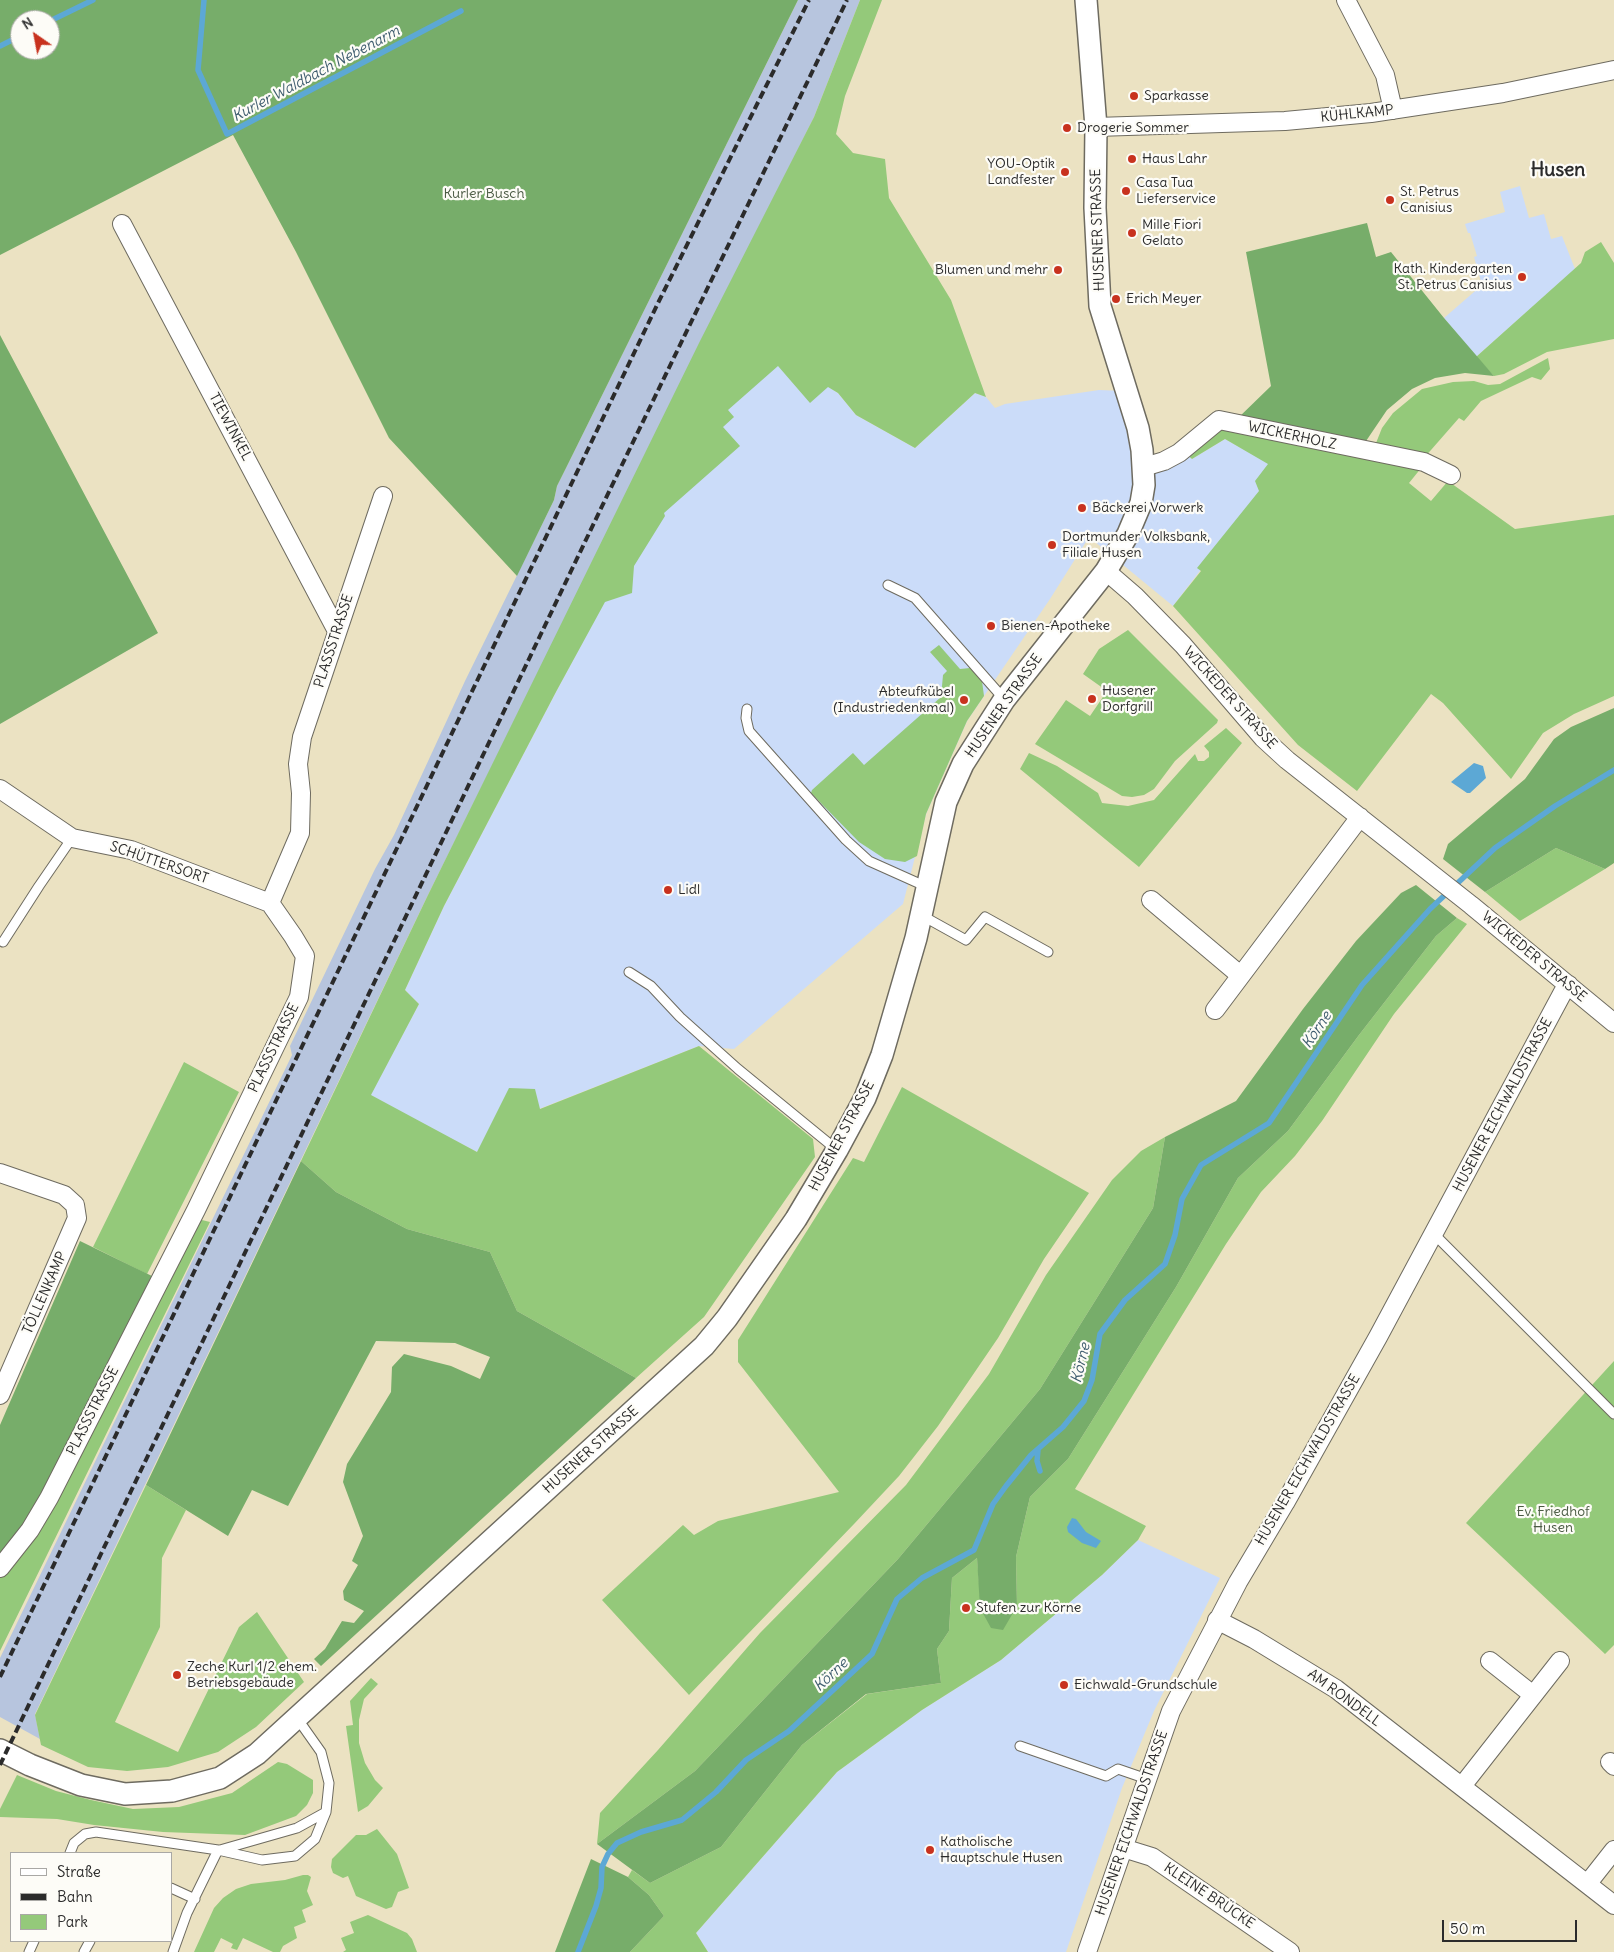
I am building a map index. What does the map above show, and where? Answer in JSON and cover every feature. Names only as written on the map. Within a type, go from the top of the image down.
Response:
[{"type":"street","name":"HUSENER STRASSE","points":[[0,1750],[30,1765],[81,1785],[125,1794],[172,1791],[220,1778],[256,1754],[704,1346],[727,1318],[796,1219],[865,1098],[882,1055],[921,915],[946,802],[963,764],[1004,700],[1106,571],[1128,534],[1141,503],[1144,467],[1138,428],[1100,306],[1095,208],[1096,127],[1086,0]]},
{"type":"street","points":[[1346,0],[1385,75],[1393,110]]},
{"type":"street","name":"KÜHLKAMP","points":[[1096,127],[1284,121],[1393,110],[1503,93],[1614,70]]},
{"type":"street","name":"TIEWINKEL","points":[[122,224],[337,631]]},
{"type":"street","name":"WICKERHOLZ","points":[[1144,467],[1164,461],[1179,453],[1219,420],[1424,462],[1451,475]]},
{"type":"street","name":"PLASSSTRASSE","points":[[0,1568],[30,1530],[49,1498],[196,1210],[299,997],[304,956],[289,930],[270,904],[300,833],[301,792],[298,764],[302,737],[383,496]]},
{"type":"street","name":"WICKEDER STRASSE","points":[[1106,571],[1135,596],[1183,645],[1263,738],[1287,760],[1430,872],[1614,1023]]},
{"type":"street","name":"SCHÜTTERSORT","points":[[0,788],[72,838],[131,850],[270,904]]},
{"type":"street","points":[[1215,1010],[1360,818]]},
{"type":"street","points":[[1151,900],[1240,975]]},
{"type":"street","name":"HUSENER EICHWALDSTRASSE","points":[[1087,1952],[1171,1711],[1217,1620],[1299,1478],[1434,1234],[1563,992],[1569,986]]},
{"type":"street","name":"TÖLLENKAMP","points":[[0,1174],[64,1195],[76,1205],[78,1218],[0,1395]]},
{"type":"street","name":"AM RONDELL","points":[[1217,1620],[1254,1639],[1323,1681],[1462,1786],[1614,1905]]},
{"type":"street","points":[[1490,1661],[1533,1695]]},
{"type":"street","points":[[1462,1786],[1560,1661]]},
{"type":"street","name":"KLEINE BRÜCKE","points":[[1123,1848],[1152,1857],[1290,1952]]},
{"type":"street","points":[[1588,1884],[1614,1850]]},
{"type":"lane","points":[[888,585],[915,598],[1004,700]]},
{"type":"lane","points":[[747,709],[746,718],[750,732],[846,840],[869,861],[927,887]]},
{"type":"lane","points":[[3,942],[72,838]]},
{"type":"lane","points":[[921,915],[966,940],[984,917],[1048,952]]},
{"type":"lane","points":[[629,972],[651,986],[680,1017],[738,1069],[837,1150]]},
{"type":"lane","points":[[1434,1234],[1614,1414]]},
{"type":"lane","points":[[70,1852],[74,1843],[85,1834],[96,1832],[218,1850],[262,1860],[295,1856],[315,1838],[326,1812],[329,1783],[321,1752],[297,1718]]},
{"type":"lane","points":[[1020,1746],[1106,1776],[1118,1769],[1147,1779]]},
{"type":"lane","points":[[173,1952],[194,1899],[218,1850],[297,1828],[326,1812]]},
{"type":"lane","points":[[172,1888],[194,1899]]},
{"type":"shaded area","points":[[798,0],[860,0],[814,117],[427,897],[35,1714],[40,1739],[0,1717],[0,1658],[292,1055],[290,1046],[375,869],[394,835],[465,681],[554,500],[557,486]]},
{"type":"shaded area","name":"Kath. Kindergarten St. Petrus Canisius","points":[[1520,186],[1529,218],[1544,214],[1551,239],[1562,236],[1575,269],[1476,357],[1444,318],[1482,285],[1474,257],[1477,256],[1470,233],[1468,233],[1465,224],[1505,212],[1500,192]]},
{"type":"shaded area","points":[[742,330],[838,393],[856,415],[915,448],[975,393],[986,397],[995,408],[1005,404],[1099,390],[1124,391],[1142,468],[1183,451],[1192,459],[1225,439],[1278,469],[1173,606],[1089,537],[1050,599],[967,721],[926,814],[903,904],[734,1049],[699,1046],[539,1109],[477,1152],[370,1096],[419,1004],[405,990],[444,906],[605,601]]},
{"type":"shaded area","points":[[1138,1540],[1220,1578],[1154,1711],[1122,1788],[1066,1952],[708,1952],[696,1933],[837,1772],[922,1710],[1001,1660],[1102,1575]]},
{"type":"green space","name":"Kurler Busch","points":[[0,0],[798,0],[557,486],[554,500],[517,576],[389,438],[296,252],[233,135],[0,255]]},
{"type":"green space","points":[[860,0],[882,0],[845,96],[836,134],[853,153],[885,159],[889,198],[951,300],[986,397],[975,393],[915,448],[856,415],[838,393],[828,387],[810,403],[778,366],[728,410],[734,417],[723,427],[740,446],[664,513],[665,516],[634,566],[632,593],[605,602],[444,906],[405,990],[419,1004],[371,1095],[477,1152],[509,1088],[535,1089],[540,1109],[699,1046],[813,1139],[815,1157],[704,1317],[636,1378],[517,1311],[490,1252],[407,1229],[336,1192],[301,1161],[427,897],[700,341],[814,117]]},
{"type":"green space","points":[[1367,223],[1376,257],[1391,252],[1494,376],[1465,373],[1435,378],[1412,389],[1387,410],[1362,447],[1236,420],[1271,386],[1246,252]]},
{"type":"green space","points":[[1601,242],[1614,263],[1614,339],[1547,352],[1504,374],[1494,376],[1476,357],[1581,263],[1585,252]]},
{"type":"green space","points":[[0,335],[158,633],[0,724]]},
{"type":"green space","points":[[1548,358],[1550,369],[1541,380],[1532,377],[1481,401],[1464,421],[1459,418],[1424,458],[1374,448],[1382,428],[1393,413],[1422,389],[1453,382],[1474,381],[1488,385],[1500,384]]},
{"type":"green space","points":[[1218,424],[1422,467],[1409,483],[1431,501],[1448,481],[1515,529],[1614,515],[1614,696],[1574,714],[1543,733],[1511,779],[1443,703],[1431,694],[1357,791],[1298,745],[1173,606],[1201,571],[1197,568],[1259,491],[1255,481],[1268,464],[1225,439],[1192,459],[1183,451]]},
{"type":"green space","points":[[1128,630],[1218,720],[1175,761],[1154,789],[1144,795],[1132,797],[1122,796],[1035,744],[1066,700],[1090,716],[1107,691],[1083,674],[1099,649]]},
{"type":"green space","points":[[939,645],[960,669],[970,668],[982,681],[984,696],[967,721],[926,814],[917,856],[905,862],[885,859],[859,842],[811,793],[853,753],[864,765],[941,697],[943,675],[947,671],[930,652]]},
{"type":"green space","points":[[1614,708],[1614,863],[1605,869],[1556,848],[1485,892],[1443,859],[1448,844],[1525,779],[1554,739],[1571,727]]},
{"type":"green space","points":[[1226,728],[1242,743],[1139,867],[1020,769],[1029,753],[1057,766],[1098,793],[1102,803],[1128,806],[1154,800],[1195,754],[1198,761],[1204,761],[1209,757],[1209,752],[1204,746]]},
{"type":"green space","points":[[1556,848],[1605,869],[1520,921],[1485,892]]},
{"type":"green space","points":[[1416,885],[1457,918],[1436,936],[1288,1131],[1238,1178],[1176,1287],[1068,1459],[1030,1497],[1016,1557],[1017,1606],[1003,1630],[991,1628],[980,1608],[977,1558],[952,1578],[949,1631],[937,1649],[941,1683],[866,1694],[802,1745],[721,1847],[650,1883],[597,1844],[695,1771],[898,1559],[1040,1389],[1153,1208],[1165,1137],[1236,1101],[1303,1009],[1356,941],[1401,893]]},
{"type":"green space","points":[[1457,918],[1467,924],[1394,1014],[1322,1121],[1295,1156],[1261,1192],[1226,1244],[1075,1489],[1146,1526],[1138,1540],[1102,1575],[1001,1660],[922,1710],[837,1772],[696,1933],[708,1952],[630,1952],[664,1916],[649,1895],[628,1877],[632,1870],[650,1883],[721,1847],[802,1745],[867,1694],[941,1683],[937,1649],[949,1631],[952,1578],[977,1558],[981,1608],[1017,1606],[1016,1557],[1030,1497],[1068,1459],[1176,1287],[1238,1178],[1288,1131],[1436,936]]},
{"type":"green space","points":[[184,1062],[239,1092],[147,1274],[93,1247]]},
{"type":"green space","points":[[902,1087],[1089,1193],[1044,1259],[998,1338],[938,1426],[899,1476],[689,1695],[602,1600],[683,1525],[694,1535],[718,1521],[839,1492],[738,1362],[738,1340],[853,1158],[864,1162]]},
{"type":"green space","points":[[1165,1137],[1153,1208],[1040,1389],[898,1559],[695,1771],[597,1844],[600,1813],[760,1633],[906,1485],[989,1374],[1046,1275],[1112,1180],[1141,1151]]},
{"type":"green space","points":[[301,1161],[336,1192],[407,1229],[490,1252],[517,1311],[636,1378],[321,1666],[314,1659],[325,1649],[342,1621],[354,1623],[364,1611],[344,1600],[343,1591],[358,1565],[352,1561],[363,1536],[343,1482],[347,1464],[391,1392],[392,1367],[404,1354],[451,1366],[480,1379],[490,1357],[455,1343],[376,1341],[288,1506],[252,1490],[228,1536],[146,1485]]},
{"type":"green space","points":[[202,1220],[210,1222],[0,1651],[0,1578],[26,1547],[196,1225]]},
{"type":"green space","points":[[80,1241],[154,1277],[40,1498],[18,1534],[0,1556],[0,1425]]},
{"type":"green space","name":"Ev. Friedhof Husen","points":[[1614,1361],[1614,1645],[1605,1654],[1466,1523]]},
{"type":"green space","points":[[146,1485],[186,1510],[162,1558],[160,1627],[115,1722],[178,1752],[239,1627],[257,1612],[304,1682],[256,1727],[218,1752],[168,1767],[127,1771],[88,1767],[41,1745],[35,1715]]},
{"type":"green space","points":[[371,1678],[378,1684],[364,1699],[359,1720],[359,1743],[365,1763],[375,1780],[383,1788],[368,1806],[358,1812],[346,1726],[353,1725],[350,1701]]},
{"type":"green space","points":[[278,1762],[287,1764],[313,1780],[313,1793],[307,1805],[296,1816],[245,1835],[163,1832],[57,1819],[0,1817],[0,1809],[17,1775],[56,1791],[133,1809],[179,1807],[232,1793]]},
{"type":"green space","points":[[377,1829],[397,1854],[409,1888],[398,1892],[392,1907],[386,1909],[356,1896],[348,1876],[343,1878],[333,1873],[331,1867],[332,1859],[356,1835],[366,1835]]},
{"type":"green space","points":[[591,1859],[628,1877],[649,1895],[664,1916],[630,1952],[555,1952]]},
{"type":"green space","points":[[303,1875],[311,1877],[307,1891],[313,1905],[302,1910],[306,1922],[294,1927],[297,1938],[283,1946],[280,1952],[273,1952],[243,1938],[237,1950],[231,1948],[233,1944],[221,1938],[214,1952],[194,1952],[214,1908],[223,1898],[236,1889],[251,1884],[285,1880]]},
{"type":"green space","points":[[368,1915],[407,1933],[412,1939],[417,1952],[343,1952],[346,1950],[341,1938],[354,1933],[350,1922]]},
{"type":"water","points":[[1474,763],[1483,766],[1486,778],[1470,793],[1467,793],[1451,782]]},
{"type":"water","points":[[1072,1518],[1076,1519],[1086,1532],[1101,1541],[1096,1548],[1082,1543],[1068,1532],[1067,1527]]},
{"type":"waterway","name":"Kurler Waldbach Nebenarm","points":[[60,16],[93,0]]},
{"type":"waterway","name":"Kurler Waldbach Nebenarm","points":[[204,0],[198,70],[227,134],[461,11]]},
{"type":"waterway","name":"Kurler Waldbach Nebenarm","points":[[0,46],[10,41]]},
{"type":"waterway","name":"Körne","points":[[578,1952],[596,1906],[601,1888],[602,1867],[608,1854],[617,1843],[641,1832],[682,1820],[716,1792],[746,1760],[789,1731],[872,1654],[897,1599],[922,1578],[974,1550],[993,1504],[1006,1486],[1031,1455],[1063,1427],[1084,1401],[1092,1380],[1100,1334],[1125,1300],[1165,1264],[1175,1235],[1182,1199],[1201,1165],[1269,1123],[1362,985],[1430,909],[1495,848],[1555,806],[1614,770]]},
{"type":"waterway","points":[[1038,1450],[1037,1461],[1040,1471]]},
{"type":"railway","points":[[0,1677],[658,303],[809,0]]},
{"type":"railway","points":[[0,1765],[605,500],[847,0]]},
{"type":"place","name":"Sparkasse","points":[[1134,96]]},
{"type":"place","name":"Drogerie Sommer","points":[[1067,128]]},
{"type":"place","name":"Haus Lahr","points":[[1132,159]]},
{"type":"place","name":"YOU-Optik Landfester","points":[[1065,172]]},
{"type":"place","name":"Casa Tua Lieferservice","points":[[1126,191]]},
{"type":"place","name":"St. Petrus Canisius","points":[[1390,200]]},
{"type":"place","name":"Mille Fiori Gelato","points":[[1132,233]]},
{"type":"place","name":"Blumen und mehr","points":[[1058,270]]},
{"type":"place","name":"Kath. Kindergarten St. Petrus Canisius","points":[[1522,277]]},
{"type":"place","name":"Erich Meyer","points":[[1116,299]]},
{"type":"place","name":"Bäckerei Vorwerk","points":[[1082,508]]},
{"type":"place","name":"Dortmunder Volksbank, Filiale Husen","points":[[1052,545]]},
{"type":"place","name":"Bienen-Apotheke","points":[[991,626]]},
{"type":"place","name":"Husener Dorfgrill","points":[[1092,699]]},
{"type":"place","name":"Abteufkübel (Industriedenkmal)","points":[[964,700]]},
{"type":"place","name":"Lidl","points":[[668,890]]},
{"type":"place","name":"Stufen zur Körne","points":[[966,1608]]},
{"type":"place","name":"Zeche Kurl 1/2 ehem. Betriebsgebäude","points":[[177,1675]]},
{"type":"place","name":"Eichwald-Grundschule","points":[[1064,1685]]},
{"type":"place","name":"Katholische Hauptschule Husen","points":[[930,1850]]},
{"type":"district","name":"Husen","points":[[1558,171]]}]
